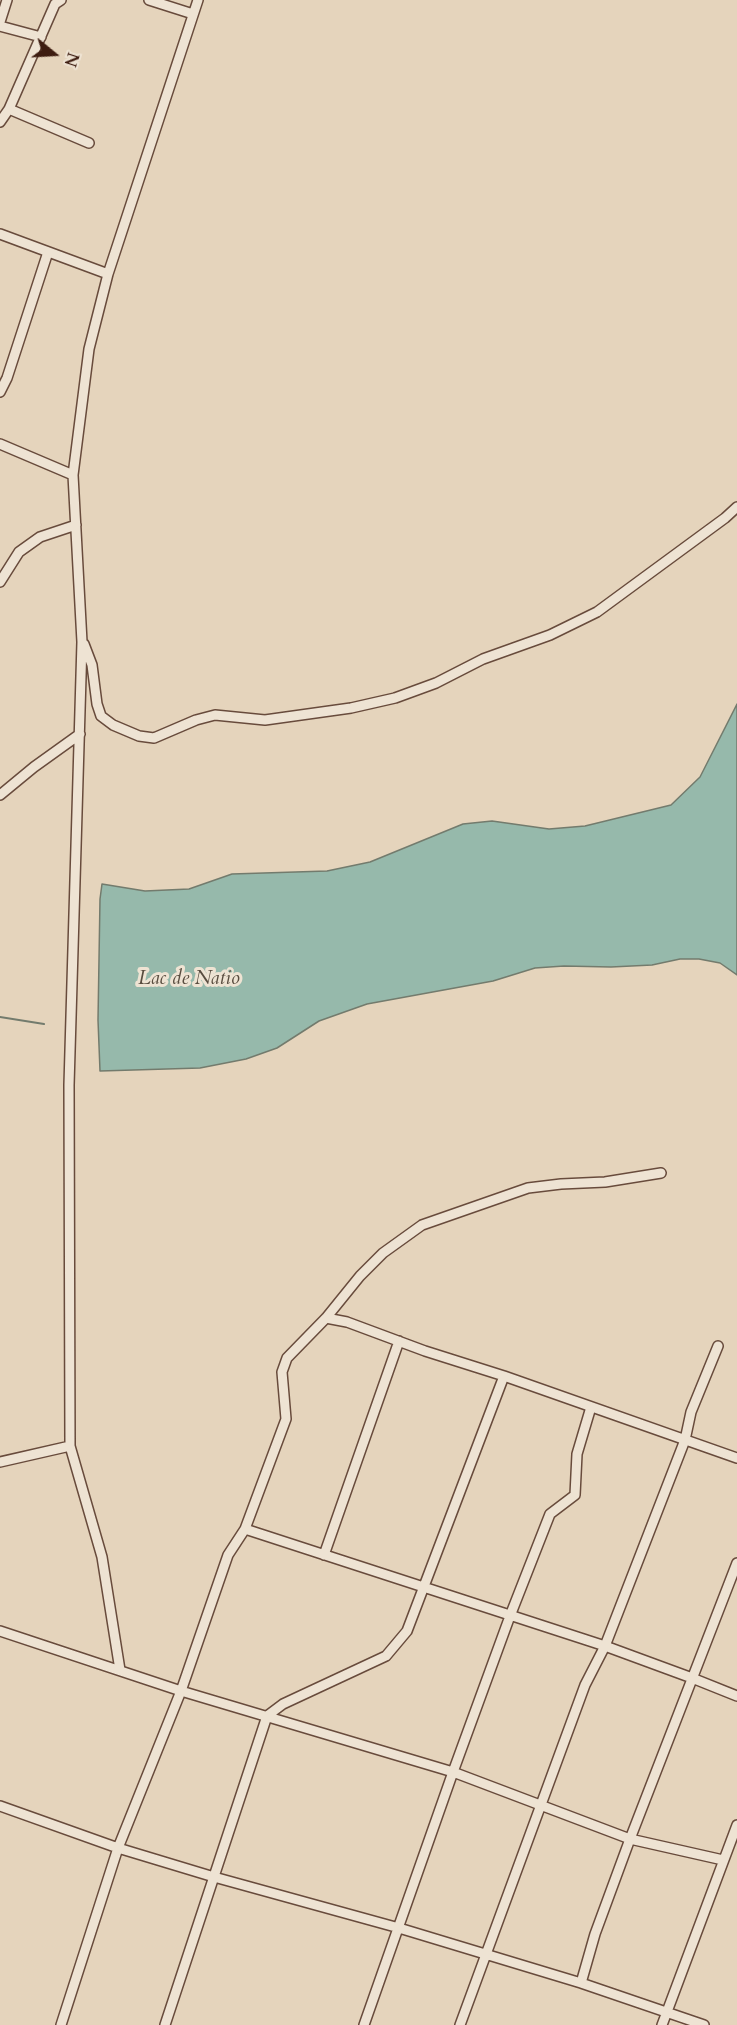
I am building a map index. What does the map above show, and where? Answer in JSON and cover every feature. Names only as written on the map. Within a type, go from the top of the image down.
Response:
[{"type":"street","points":[[7,0],[0,24],[41,37]]},
{"type":"street","points":[[0,122],[9,109],[55,4],[61,0]]},
{"type":"street","points":[[149,0],[193,14]]},
{"type":"street","points":[[120,1670],[102,1557],[70,1446],[69,1085],[82,642],[73,476],[89,349],[108,274],[198,0]]},
{"type":"street","points":[[9,109],[89,143]]},
{"type":"street","points":[[0,234],[108,274]]},
{"type":"street","points":[[0,392],[7,378],[48,252]]},
{"type":"street","points":[[0,444],[73,476]]},
{"type":"street","points":[[82,642],[92,665],[96,704],[101,716],[113,725],[139,736],[154,738],[196,720],[215,715],[266,720],[351,708],[395,698],[436,682],[483,659],[550,634],[597,612],[737,507]]},
{"type":"street","points":[[0,582],[19,552],[40,537],[76,525]]},
{"type":"street","points":[[0,795],[80,734]]},
{"type":"street","points":[[61,2025],[118,1848],[181,1691],[228,1555],[245,1529],[286,1419],[282,1372],[286,1358],[326,1318],[360,1276],[383,1253],[422,1225],[528,1188],[605,1182],[661,1173]]},
{"type":"street","points":[[326,1318],[347,1322],[737,1458]]},
{"type":"street","points":[[324,1555],[399,1341]]},
{"type":"street","points":[[460,2025],[585,1684],[604,1646],[685,1440],[691,1412],[718,1346]]},
{"type":"street","points":[[165,2025],[267,1716],[283,1704],[386,1656],[407,1631],[504,1376]]},
{"type":"street","points":[[364,2025],[453,1772],[550,1515],[574,1495],[577,1454],[591,1407]]},
{"type":"street","points":[[0,1462],[70,1446]]},
{"type":"street","points":[[245,1529],[604,1646],[737,1696]]},
{"type":"street","points":[[581,1983],[595,1934],[630,1839],[737,1563]]},
{"type":"street","points":[[0,1631],[181,1691],[453,1772],[630,1839],[723,1860]]},
{"type":"street","points":[[0,1806],[118,1848],[399,1928],[581,1983],[704,2025]]},
{"type":"street","points":[[662,2025],[737,1825]]},
{"type":"water","name":"Lac de Natio","points":[[737,704],[737,975],[720,963],[699,959],[680,959],[652,965],[535,968],[493,981],[367,1004],[319,1021],[277,1048],[246,1059],[200,1068],[100,1071],[98,1020],[102,884],[145,891],[189,889],[232,874],[327,871],[370,862],[463,824],[492,821],[549,829],[585,826],[671,805],[700,777]]},
{"type":"waterway","points":[[0,1017],[44,1024]]}]
